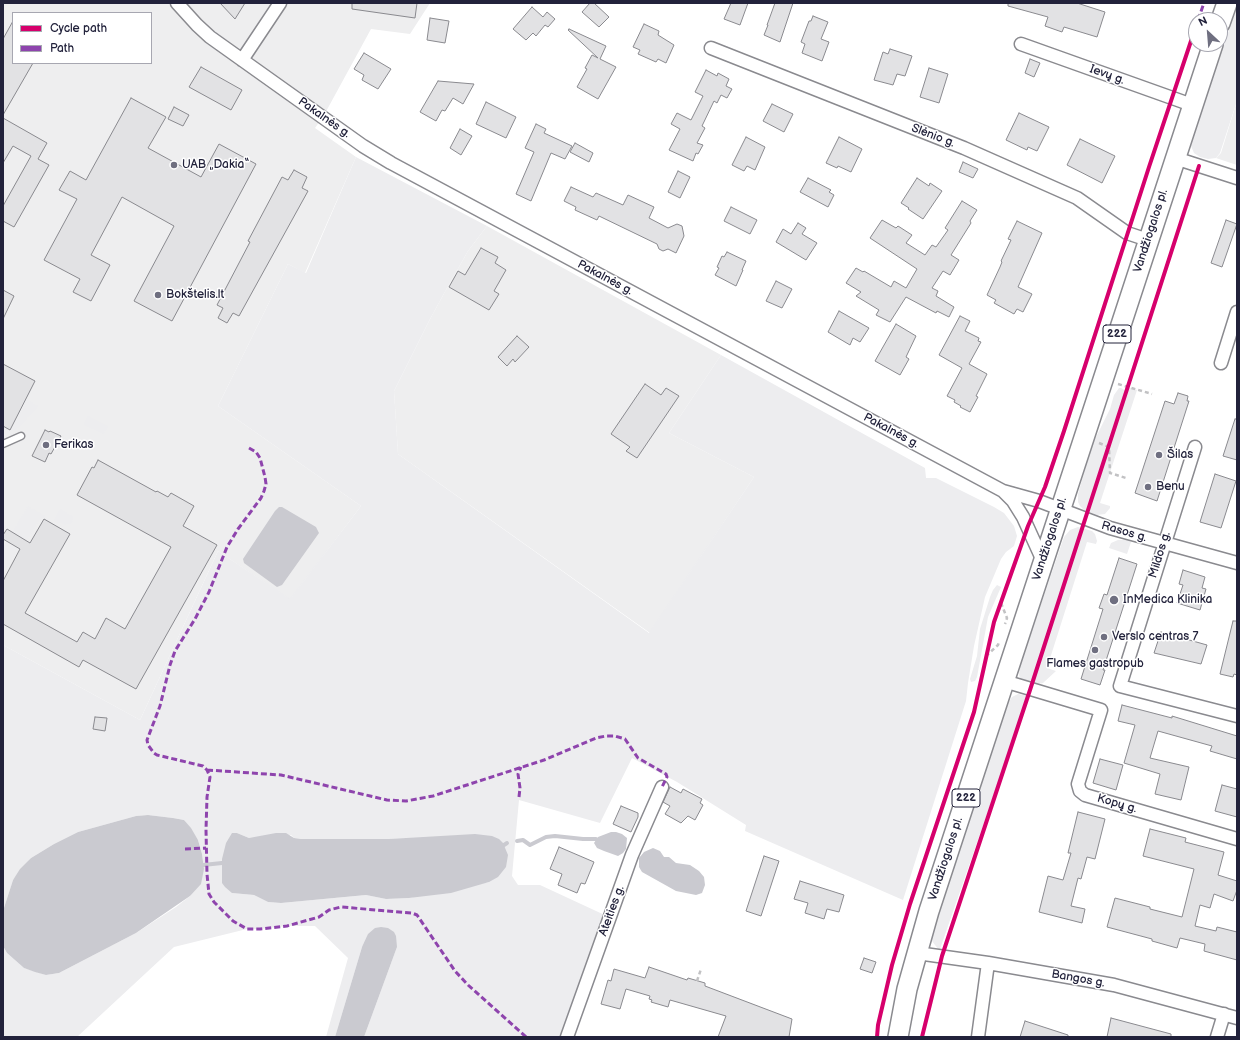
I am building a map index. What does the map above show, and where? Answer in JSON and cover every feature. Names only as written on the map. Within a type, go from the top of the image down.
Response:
[{"type":"main road","name":"Vandžiogalos pl.","points":[[898,1037],[907,989],[917,953],[1059,510],[1210,52]]},
{"type":"street","name":"Pakalnės g.","points":[[177,3],[197,25],[242,60],[363,146],[391,163],[1003,491],[1039,501],[1059,510]]},
{"type":"street","points":[[242,60],[280,3]]},
{"type":"street","name":"Ievų g.","points":[[1021,44],[1192,105]]},
{"type":"street","name":"Slėnio g.","points":[[711,48],[964,148],[1077,198],[1128,233],[1148,240]]},
{"type":"street","points":[[1175,158],[1237,178]]},
{"type":"street","points":[[1220,362],[1237,312]]},
{"type":"street","name":"Mildos g.","points":[[1195,447],[1120,686],[1237,716]]},
{"type":"street","points":[[1003,491],[1013,501],[1023,517],[1043,561]]},
{"type":"street","name":"Rasos g.","points":[[1059,510],[1110,528],[1237,563]]},
{"type":"street","name":"Kopų g.","points":[[1004,681],[1101,710],[1078,784],[1080,791],[1085,795],[1237,839]]},
{"type":"street","name":"Ateities g.","points":[[567,1037],[632,855],[662,787]]},
{"type":"street","name":"Bangos g.","points":[[917,953],[988,963],[1114,985],[1237,1018]]},
{"type":"street","points":[[978,1037],[988,963]]},
{"type":"street","points":[[1217,1037],[1224,1014]]},
{"type":"lane","points":[[3,444],[21,436]]},
{"type":"path","points":[[1118,383],[1152,394]]},
{"type":"path","points":[[1109,447],[1110,473],[1126,478]]},
{"type":"path","points":[[1000,603],[1007,618]]},
{"type":"path","points":[[986,656],[998,645]]},
{"type":"path","points":[[697,981],[701,969]]},
{"type":"shaded area","points":[[3,3],[430,3],[410,34],[371,29],[323,117],[315,128],[356,157],[305,273],[288,264],[218,406],[361,506],[290,600],[218,551],[140,720],[3,645]]},
{"type":"shaded area","points":[[1237,7],[1237,101],[1220,153],[1216,158],[1208,159],[1200,157],[1194,153],[1191,146],[1192,136],[1221,52],[1228,52],[1228,33]]},
{"type":"shaded area","points":[[1237,101],[1237,165],[1216,158],[1221,153]]},
{"type":"shaded area","points":[[356,157],[487,226],[468,251],[447,288],[394,391],[398,454],[649,633],[754,477],[669,433],[721,355],[925,468],[926,478],[936,478],[1004,513],[1014,526],[1017,536],[1014,546],[1006,552],[1001,559],[985,597],[974,646],[966,701],[903,900],[745,831],[746,825],[677,782],[632,758],[600,823],[519,800],[512,876],[518,885],[540,885],[609,917],[567,1037],[364,1037],[397,947],[362,947],[335,1037],[326,1037],[348,958],[315,926],[287,926],[247,929],[174,947],[77,1037],[3,1037],[3,946],[7,953],[24,968],[46,975],[59,973],[136,933],[176,907],[190,896],[204,869],[198,840],[184,820],[148,815],[136,816],[78,832],[31,858],[13,880],[3,911],[3,645],[140,720],[218,551],[290,599],[361,506],[218,406],[288,264],[306,273]],"holes":[[[232,833],[237,833],[249,838],[291,835],[294,838],[301,839],[389,839],[492,836],[489,882],[409,898],[386,899],[366,895],[281,903],[268,902],[254,895],[232,893]]]},
{"type":"shaded area","points":[[487,226],[721,355],[669,433],[754,477],[650,633],[398,454],[394,391],[447,288],[468,251]]},
{"type":"shaded area","points":[[1128,387],[1137,390],[1100,503],[1110,506],[1110,508],[1105,514],[1097,515],[1084,510],[1080,506],[1078,502],[1078,494],[1092,445],[1110,409],[1114,395],[1119,388],[1126,391]]},
{"type":"shaded area","points":[[26,399],[38,406],[17,429],[3,435],[3,426],[10,429]]},
{"type":"shaded area","points":[[88,416],[108,426],[103,434],[84,425]]},
{"type":"shaded area","points":[[28,506],[45,516],[39,520],[27,540],[24,540],[3,574],[3,549]]},
{"type":"shaded area","points":[[279,507],[282,507],[316,527],[319,533],[282,585],[277,587],[244,563],[243,559]]},
{"type":"shaded area","points":[[60,509],[72,516],[72,523],[65,525],[54,521]]},
{"type":"shaded area","points":[[1078,527],[1092,531],[1095,534],[1097,541],[1096,544],[1087,542],[1047,668],[1056,671],[1043,683],[1035,685],[1021,681],[1019,675],[1020,666],[1064,537],[1070,530]]},
{"type":"shaded area","points":[[1118,540],[1128,540],[1131,542],[1127,554],[1109,548],[1111,543]]},
{"type":"shaded area","points":[[997,585],[1001,587],[988,617],[977,677],[975,681],[971,682],[970,679],[977,656],[980,629],[990,597]]},
{"type":"shaded area","points":[[1018,694],[1028,696],[940,949],[938,949],[932,941],[933,933],[1006,706],[1012,697]]},
{"type":"shaded area","points":[[148,815],[184,820],[198,840],[204,869],[201,884],[190,896],[136,933],[59,973],[46,975],[24,968],[7,953],[3,946],[3,911],[13,880],[20,869],[31,858],[78,832],[136,816]]},
{"type":"shaded area","points":[[611,832],[622,834],[627,838],[626,849],[618,856],[597,848],[594,843],[598,837]]},
{"type":"shaded area","points":[[232,833],[237,833],[249,838],[276,833],[286,833],[294,838],[301,839],[389,839],[475,834],[492,836],[499,839],[503,843],[508,855],[506,867],[498,877],[489,882],[451,893],[409,898],[386,899],[366,895],[281,903],[268,902],[254,895],[232,893],[222,883],[222,859],[226,843]]},
{"type":"shaded area","points":[[653,848],[660,851],[664,857],[669,857],[676,863],[690,865],[699,871],[704,877],[705,885],[702,893],[696,895],[676,891],[642,872],[639,867],[639,858],[644,852]]},
{"type":"shaded area","points":[[375,928],[388,928],[394,932],[397,947],[364,1037],[335,1037],[362,947],[368,934]]},
{"type":"building","points":[[220,3],[245,3],[235,19]]},
{"type":"building","points":[[352,3],[417,3],[415,18],[352,9]]},
{"type":"building","points":[[590,3],[594,3],[609,17],[599,27],[582,12]]},
{"type":"building","points":[[731,3],[748,3],[740,25],[724,19]]},
{"type":"building","points":[[775,3],[793,3],[780,42],[764,35]]},
{"type":"building","points":[[1008,3],[1077,3],[1105,12],[1097,37],[1064,27],[1062,32],[1045,26],[1048,17],[1008,6]]},
{"type":"building","points":[[532,7],[543,17],[547,12],[555,19],[548,27],[545,25],[536,36],[533,33],[526,40],[513,29]]},
{"type":"building","points":[[813,16],[828,22],[821,39],[829,42],[822,61],[802,53],[805,44],[801,42],[809,21],[811,21]]},
{"type":"building","points":[[430,18],[449,21],[445,43],[427,40]]},
{"type":"building","points":[[12,23],[12,64],[32,64],[3,115],[3,39]]},
{"type":"building","points":[[644,24],[659,31],[658,35],[674,45],[666,63],[658,59],[656,62],[638,54],[640,50],[633,47]]},
{"type":"building","points":[[569,29],[606,46],[600,59],[616,67],[598,99],[577,87],[587,69],[585,68],[592,55],[598,58],[568,30]]},
{"type":"building","points":[[890,49],[912,56],[905,76],[897,74],[893,85],[874,80],[883,52],[888,54]]},
{"type":"building","points":[[364,53],[391,69],[378,89],[362,80],[364,75],[354,69]]},
{"type":"building","points":[[1030,59],[1040,63],[1034,77],[1025,73]]},
{"type":"building","points":[[201,67],[242,90],[231,110],[189,87]]},
{"type":"building","points":[[929,68],[948,74],[939,103],[920,97]]},
{"type":"building","points":[[706,70],[717,76],[718,73],[729,79],[726,86],[732,89],[727,98],[721,95],[717,103],[714,101],[702,126],[705,128],[697,143],[703,145],[698,154],[696,153],[693,161],[669,150],[680,129],[671,124],[677,113],[691,120],[703,96],[695,92]]},
{"type":"building","points":[[438,81],[474,84],[463,104],[453,98],[445,111],[442,110],[436,121],[420,112]]},
{"type":"building","points":[[131,98],[166,117],[148,148],[201,177],[219,144],[256,164],[172,321],[134,301],[174,226],[122,197],[91,255],[110,265],[91,301],[73,292],[80,279],[44,260],[77,199],[59,190],[70,171],[86,180]]},
{"type":"building","points":[[486,102],[516,117],[506,138],[476,124]]},
{"type":"building","points":[[772,104],[793,114],[784,132],[763,121]]},
{"type":"building","points":[[174,107],[189,115],[183,126],[168,119]]},
{"type":"building","points":[[1019,113],[1049,127],[1037,151],[1028,147],[1027,150],[1006,140]]},
{"type":"building","points":[[3,118],[47,143],[38,159],[49,165],[14,227],[3,221],[3,206],[31,156],[13,146],[3,163]]},
{"type":"building","points":[[536,124],[546,129],[544,133],[572,146],[565,159],[551,153],[531,201],[516,194],[534,152],[525,148]]},
{"type":"building","points":[[460,129],[472,136],[461,155],[450,148]]},
{"type":"building","points":[[746,137],[765,147],[755,170],[747,166],[744,171],[732,165]]},
{"type":"building","points":[[839,137],[862,149],[851,172],[838,166],[837,168],[826,163]]},
{"type":"building","points":[[1080,139],[1115,156],[1102,183],[1067,165]]},
{"type":"building","points":[[575,143],[593,153],[589,162],[570,152]]},
{"type":"building","points":[[963,162],[978,169],[973,178],[959,172]]},
{"type":"building","points":[[294,170],[307,177],[302,188],[308,191],[239,316],[233,313],[227,323],[218,318],[223,308],[217,305],[250,242],[248,241],[282,177],[288,180]]},
{"type":"building","points":[[678,171],[690,177],[680,198],[668,192]]},
{"type":"building","points":[[808,178],[831,190],[829,192],[834,195],[828,207],[800,192]]},
{"type":"building","points":[[917,178],[929,186],[930,183],[942,191],[923,219],[901,203]]},
{"type":"building","points":[[571,187],[593,197],[596,193],[623,205],[628,195],[654,207],[649,218],[668,228],[677,224],[682,226],[684,236],[676,253],[668,249],[663,251],[659,249],[657,244],[599,216],[597,220],[575,210],[576,207],[564,201]]},
{"type":"building","points":[[962,201],[977,210],[970,221],[971,223],[951,255],[959,260],[950,275],[943,271],[932,288],[938,291],[936,296],[954,307],[949,317],[937,311],[936,313],[906,297],[890,322],[876,315],[879,310],[856,296],[861,292],[846,283],[856,268],[891,287],[894,281],[906,288],[917,269],[870,238],[882,220],[896,228],[898,226],[912,235],[906,243],[925,255],[932,245],[936,247],[948,230],[945,228]]},
{"type":"building","points":[[731,207],[757,220],[750,234],[724,221]]},
{"type":"building","points":[[1226,220],[1237,224],[1222,267],[1211,263]]},
{"type":"building","points":[[1017,221],[1042,233],[1018,287],[1032,294],[1023,312],[1017,309],[1014,314],[994,303],[996,300],[987,295],[1011,240],[1008,239]]},
{"type":"building","points":[[798,223],[806,228],[802,234],[817,243],[806,260],[776,242],[783,229],[791,234]]},
{"type":"building","points":[[481,248],[498,257],[495,263],[506,270],[494,291],[499,294],[489,310],[449,287],[458,271],[465,275]]},
{"type":"building","points":[[727,252],[746,261],[736,286],[715,275],[719,268],[717,267],[722,256],[724,257]]},
{"type":"building","points":[[776,281],[792,289],[782,308],[766,301]]},
{"type":"building","points":[[3,290],[14,296],[3,319]]},
{"type":"building","points":[[839,311],[869,328],[860,342],[853,338],[850,345],[828,332]]},
{"type":"building","points":[[960,316],[970,321],[965,331],[979,338],[978,341],[981,342],[969,364],[987,374],[970,412],[960,407],[961,406],[954,402],[955,400],[947,396],[962,368],[939,355]]},
{"type":"building","points":[[896,324],[916,336],[906,357],[909,359],[900,375],[875,361]]},
{"type":"building","points":[[517,336],[529,347],[515,362],[513,359],[507,366],[498,357]]},
{"type":"building","points":[[3,364],[35,381],[10,430],[3,426]]},
{"type":"building","points":[[645,384],[661,395],[666,388],[679,396],[637,458],[626,451],[630,447],[611,434]]},
{"type":"building","name":"Šilas","points":[[1178,393],[1188,396],[1187,401],[1189,401],[1157,501],[1135,493],[1165,401],[1174,404]]},
{"type":"building","points":[[1235,419],[1237,419],[1237,460],[1223,456]]},
{"type":"building","points":[[45,430],[61,436],[51,454],[49,453],[45,462],[32,456]]},
{"type":"building","points":[[98,460],[156,492],[157,491],[168,497],[171,493],[194,506],[183,526],[217,545],[136,689],[83,660],[79,667],[3,624],[3,581],[20,549],[3,539],[3,535],[7,529],[30,543],[44,519],[70,534],[25,613],[77,642],[83,632],[95,639],[106,618],[125,629],[171,547],[77,495],[92,467],[94,468]]},
{"type":"building","points":[[1215,474],[1236,481],[1221,528],[1200,522]]},
{"type":"building","name":"Verslo centras 7","points":[[1119,558],[1137,564],[1103,670],[1105,670],[1100,685],[1081,679],[1103,609],[1099,608],[1104,594],[1107,595]]},
{"type":"building","points":[[1183,570],[1205,577],[1202,588],[1206,589],[1200,610],[1177,603],[1183,585],[1179,584]]},
{"type":"building","points":[[1233,621],[1237,621],[1237,675],[1234,674],[1233,677],[1220,674]]},
{"type":"building","points":[[1161,632],[1207,645],[1201,664],[1154,653]]},
{"type":"building","points":[[1122,705],[1172,718],[1172,716],[1237,736],[1237,759],[1210,751],[1212,746],[1158,731],[1150,758],[1189,767],[1181,800],[1155,794],[1160,774],[1124,763],[1135,725],[1118,721]]},
{"type":"building","points":[[95,717],[107,718],[105,731],[93,729]]},
{"type":"building","points":[[1100,759],[1123,765],[1116,790],[1093,783]]},
{"type":"building","points":[[1222,785],[1237,789],[1237,817],[1215,811]]},
{"type":"building","points":[[670,787],[681,793],[683,789],[702,799],[700,803],[703,805],[695,820],[688,816],[681,823],[665,814],[670,806],[663,802]]},
{"type":"building","points":[[621,806],[638,813],[638,817],[631,832],[613,824]]},
{"type":"building","points":[[1078,812],[1105,819],[1095,859],[1087,857],[1081,879],[1078,878],[1071,906],[1085,909],[1082,923],[1039,912],[1048,876],[1063,880],[1071,853],[1068,853]]},
{"type":"building","points":[[1150,829],[1186,838],[1185,842],[1224,852],[1218,875],[1237,881],[1237,890],[1233,901],[1214,894],[1210,908],[1200,905],[1195,926],[1216,931],[1217,927],[1237,932],[1237,960],[1204,951],[1205,944],[1180,938],[1177,948],[1152,941],[1152,939],[1107,927],[1115,898],[1182,917],[1194,869],[1143,856]]},
{"type":"building","points":[[559,847],[594,862],[585,884],[581,883],[577,893],[558,885],[562,874],[550,869]]},
{"type":"building","points":[[764,856],[779,861],[761,916],[746,911]]},
{"type":"building","points":[[800,881],[844,895],[839,912],[827,909],[824,919],[805,913],[808,903],[794,899]]},
{"type":"building","points":[[864,958],[876,962],[872,973],[860,969]]},
{"type":"building","points":[[649,967],[687,980],[688,978],[705,983],[705,986],[792,1019],[789,1037],[718,1037],[726,1016],[670,1000],[668,1007],[651,1002],[652,1000],[649,999],[650,996],[626,989],[620,1009],[601,1004],[608,980],[611,981],[614,969],[645,978]]},
{"type":"building","points":[[1111,1018],[1171,1034],[1171,1037],[1107,1037]]},
{"type":"building","points":[[1025,1021],[1068,1035],[1068,1037],[1020,1037]]},
{"type":"waterway","points":[[517,841],[523,840],[530,845],[546,837],[555,836],[596,839]]},
{"type":"waterway","points":[[203,865],[222,863]]},
{"type":"marked path","points":[[1201,12],[1204,3]]},
{"type":"marked path","points":[[249,448],[256,452],[260,458],[266,484],[264,491],[261,498],[238,529],[227,547],[209,592],[195,619],[175,651],[160,706],[147,740],[148,745],[157,755],[203,766],[207,770],[210,777],[207,797],[206,830],[209,894],[214,902],[233,921],[247,929],[287,926],[319,917],[329,910],[341,907],[412,913],[417,915],[455,971],[468,985],[526,1037]]},
{"type":"marked path","points":[[207,770],[281,775],[387,800],[406,801],[433,796],[544,760],[596,738],[615,736],[625,739],[638,758],[666,774],[667,777],[662,787]]},
{"type":"marked path","points":[[519,797],[520,788],[518,774],[521,767]]},
{"type":"marked path","points":[[185,849],[206,848]]},
{"type":"cycle path","points":[[877,1037],[878,1025],[892,965],[910,904],[974,712],[994,622],[1028,526],[1045,487],[1064,431],[1188,50]]},
{"type":"cycle path","points":[[922,1037],[942,956],[1030,690],[1199,166]]},
{"type":"place","name":"UAB „Dakia“","points":[[174,165]]},
{"type":"place","name":"Bokštelis.lt","points":[[158,295]]},
{"type":"place","name":"Ferikas","points":[[46,445]]},
{"type":"place","name":"Šilas","points":[[1159,455]]},
{"type":"place","name":"Benu","points":[[1148,487]]},
{"type":"place","name":"InMedica Klinika","points":[[1114,600]]},
{"type":"place","name":"Verslo centras 7","points":[[1104,637]]},
{"type":"place","name":"Flames gastropub","points":[[1095,650]]}]
